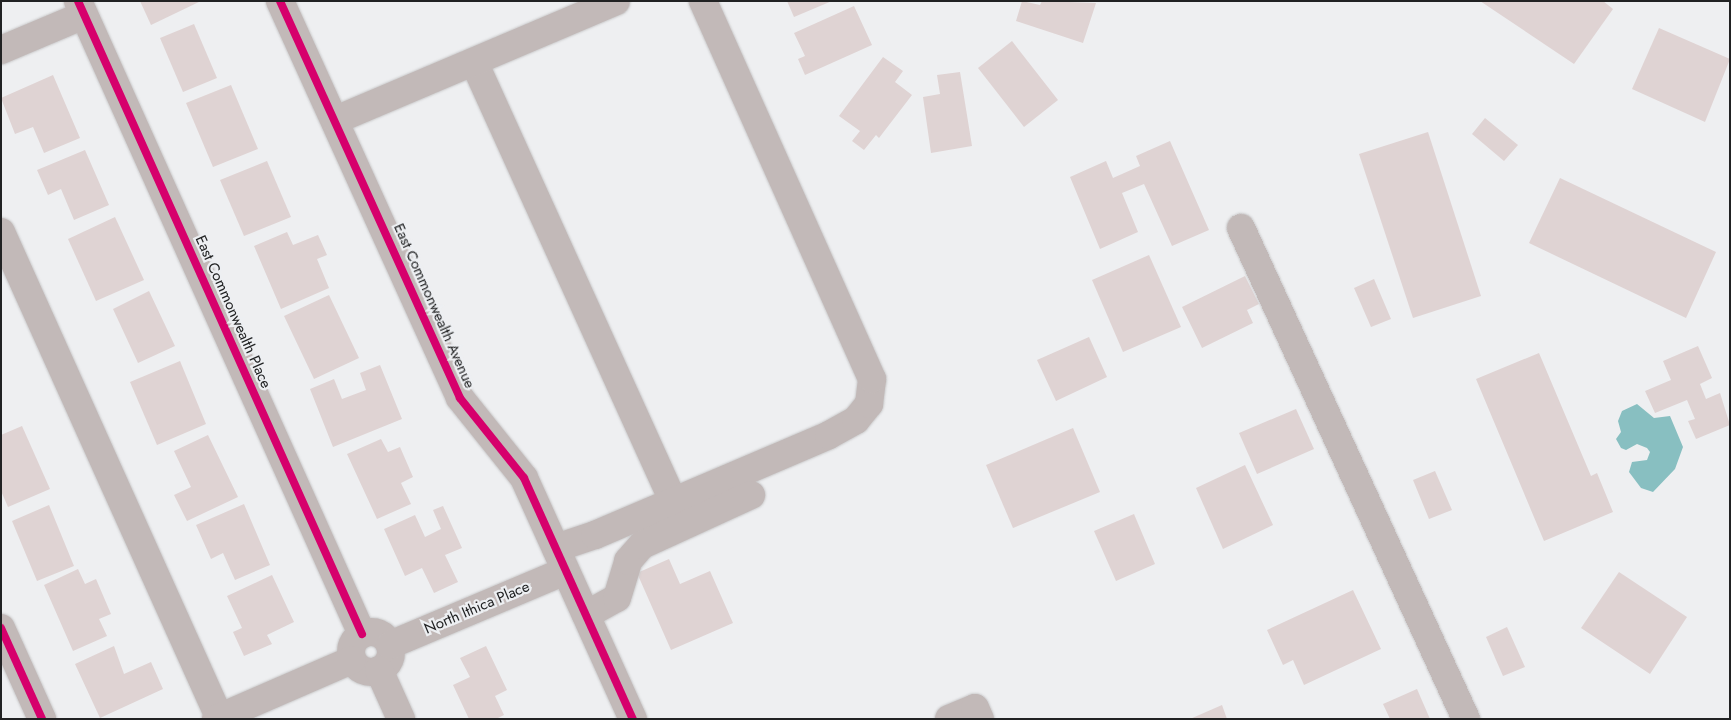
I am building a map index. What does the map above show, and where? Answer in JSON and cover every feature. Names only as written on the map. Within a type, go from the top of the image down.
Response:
[{"type":"street","name":"East Commonwealth Avenue","points":[[280,1],[336,120],[460,398],[524,478],[633,719]]},
{"type":"street","points":[[336,120],[616,1]]},
{"type":"street","name":"North Ithica Place","points":[[390,645],[560,559],[595,535],[856,420],[869,404],[872,379],[703,1]]},
{"type":"street","points":[[1,50],[81,8]]},
{"type":"street","name":"East Commonwealth Place","points":[[81,8],[362,634]]},
{"type":"street","points":[[474,62],[672,501]]},
{"type":"street","points":[[1241,228],[1466,719]]},
{"type":"street","points":[[1,232],[218,718],[352,660]]},
{"type":"street","points":[[586,615],[617,598],[628,561],[642,545],[751,495]]},
{"type":"street","points":[[1,628],[42,719]]},
{"type":"street","points":[[375,633],[390,645],[390,658],[379,670],[364,671],[352,660],[353,644],[362,634],[375,633]]},
{"type":"street","points":[[379,670],[401,719]]},
{"type":"street","points":[[949,719],[975,708],[980,719]]},
{"type":"water","points":[[1637,404],[1654,418],[1670,416],[1683,447],[1675,469],[1653,492],[1641,488],[1629,472],[1632,462],[1647,460],[1650,452],[1647,448],[1637,444],[1626,450],[1621,448],[1616,439],[1621,432],[1618,421],[1622,411]]},
{"type":"building","points":[[140,1],[201,1],[151,25]]},
{"type":"building","points":[[787,1],[832,1],[794,17]]},
{"type":"building","points":[[1022,1],[1040,5],[1042,1],[1096,3],[1083,43],[1016,21]]},
{"type":"building","points":[[1480,1],[1603,1],[1613,9],[1574,64]]},
{"type":"building","points":[[854,6],[872,45],[805,75],[798,59],[805,56],[794,33]]},
{"type":"building","points":[[194,24],[217,78],[183,92],[160,38]]},
{"type":"building","points":[[1659,28],[1730,59],[1705,122],[1632,89]]},
{"type":"building","points":[[1012,41],[1058,100],[1024,127],[978,68]]},
{"type":"building","points":[[883,57],[903,71],[895,82],[912,95],[879,138],[876,135],[864,150],[852,141],[860,131],[839,116]]},
{"type":"building","points":[[960,72],[972,146],[931,153],[923,97],[940,94],[937,75]]},
{"type":"building","points":[[53,75],[80,138],[44,153],[33,127],[15,134],[1,98]]},
{"type":"building","points":[[231,85],[258,149],[213,167],[186,103]]},
{"type":"building","points":[[1485,118],[1518,145],[1504,161],[1472,134]]},
{"type":"building","points":[[1428,132],[1481,296],[1413,318],[1359,154]]},
{"type":"building","points":[[1170,141],[1209,230],[1172,246],[1144,184],[1122,193],[1138,232],[1100,249],[1070,177],[1106,161],[1113,178],[1140,166],[1136,156]]},
{"type":"building","points":[[85,150],[109,205],[74,220],[61,189],[48,195],[37,170]]},
{"type":"building","points":[[267,161],[291,217],[244,236],[220,180]]},
{"type":"building","points":[[1560,178],[1716,252],[1686,318],[1529,243]]},
{"type":"building","points":[[115,217],[144,280],[96,301],[68,239]]},
{"type":"building","points":[[287,232],[293,245],[318,235],[327,255],[317,259],[329,288],[281,309],[254,246]]},
{"type":"building","points":[[1149,255],[1181,327],[1123,352],[1092,280]]},
{"type":"building","points":[[1245,276],[1259,304],[1247,310],[1253,323],[1202,348],[1182,307]]},
{"type":"building","points":[[1374,279],[1391,319],[1371,327],[1354,288]]},
{"type":"building","points":[[149,291],[175,346],[138,363],[113,309]]},
{"type":"building","points":[[329,295],[359,358],[314,379],[284,316]]},
{"type":"building","points":[[1089,337],[1107,377],[1056,401],[1037,360]]},
{"type":"building","points":[[1698,346],[1712,378],[1700,384],[1706,399],[1720,393],[1730,425],[1696,439],[1688,421],[1695,419],[1687,400],[1655,413],[1645,391],[1671,380],[1663,361]]},
{"type":"building","points":[[1539,353],[1591,476],[1597,473],[1613,512],[1544,541],[1476,379]]},
{"type":"building","points":[[180,361],[206,424],[157,445],[130,382]]},
{"type":"building","points":[[380,365],[402,419],[333,447],[310,389],[334,379],[342,399],[366,390],[360,373]]},
{"type":"building","points":[[1296,409],[1314,449],[1257,474],[1239,433]]},
{"type":"building","points":[[22,426],[50,489],[8,507],[1,491],[1,435]]},
{"type":"building","points":[[1073,428],[1100,492],[1013,528],[986,465]]},
{"type":"building","points":[[208,435],[238,497],[187,521],[174,495],[191,487],[174,451]]},
{"type":"building","points":[[381,439],[388,452],[400,447],[413,477],[401,483],[411,504],[377,519],[347,454]]},
{"type":"building","points":[[1245,465],[1273,525],[1223,549],[1196,488]]},
{"type":"building","points":[[1435,471],[1452,510],[1429,519],[1413,480]]},
{"type":"building","points":[[244,504],[270,565],[235,580],[223,553],[211,559],[196,525]]},
{"type":"building","points":[[49,505],[74,566],[37,581],[12,521]]},
{"type":"building","points":[[443,506],[462,548],[445,555],[458,582],[434,593],[422,568],[405,576],[384,529],[415,515],[425,537],[441,529],[433,510]]},
{"type":"building","points":[[1134,514],[1155,564],[1116,581],[1094,531]]},
{"type":"building","points":[[669,559],[680,584],[710,571],[733,623],[671,650],[637,573]]},
{"type":"building","points":[[78,569],[85,584],[96,579],[111,614],[99,619],[107,636],[73,651],[44,585]]},
{"type":"building","points":[[1619,572],[1687,617],[1650,674],[1581,628]]},
{"type":"building","points":[[272,575],[294,622],[267,635],[272,644],[244,656],[233,632],[242,628],[227,596]]},
{"type":"building","points":[[1353,590],[1381,649],[1304,685],[1293,660],[1283,665],[1267,630]]},
{"type":"building","points":[[1507,627],[1525,667],[1503,676],[1486,637]]},
{"type":"building","points":[[114,646],[124,674],[151,662],[163,689],[100,718],[75,664]]},
{"type":"building","points":[[486,646],[507,690],[495,696],[504,715],[496,719],[469,719],[453,685],[470,677],[460,658]]},
{"type":"building","points":[[1417,689],[1430,719],[1390,719],[1383,704]]},
{"type":"building","points":[[1222,705],[1227,719],[1190,719]]},
{"type":"cycle path","points":[[78,1],[362,634]]},
{"type":"cycle path","points":[[280,1],[460,398],[524,478],[633,719]]},
{"type":"cycle path","points":[[1,628],[42,719]]}]
